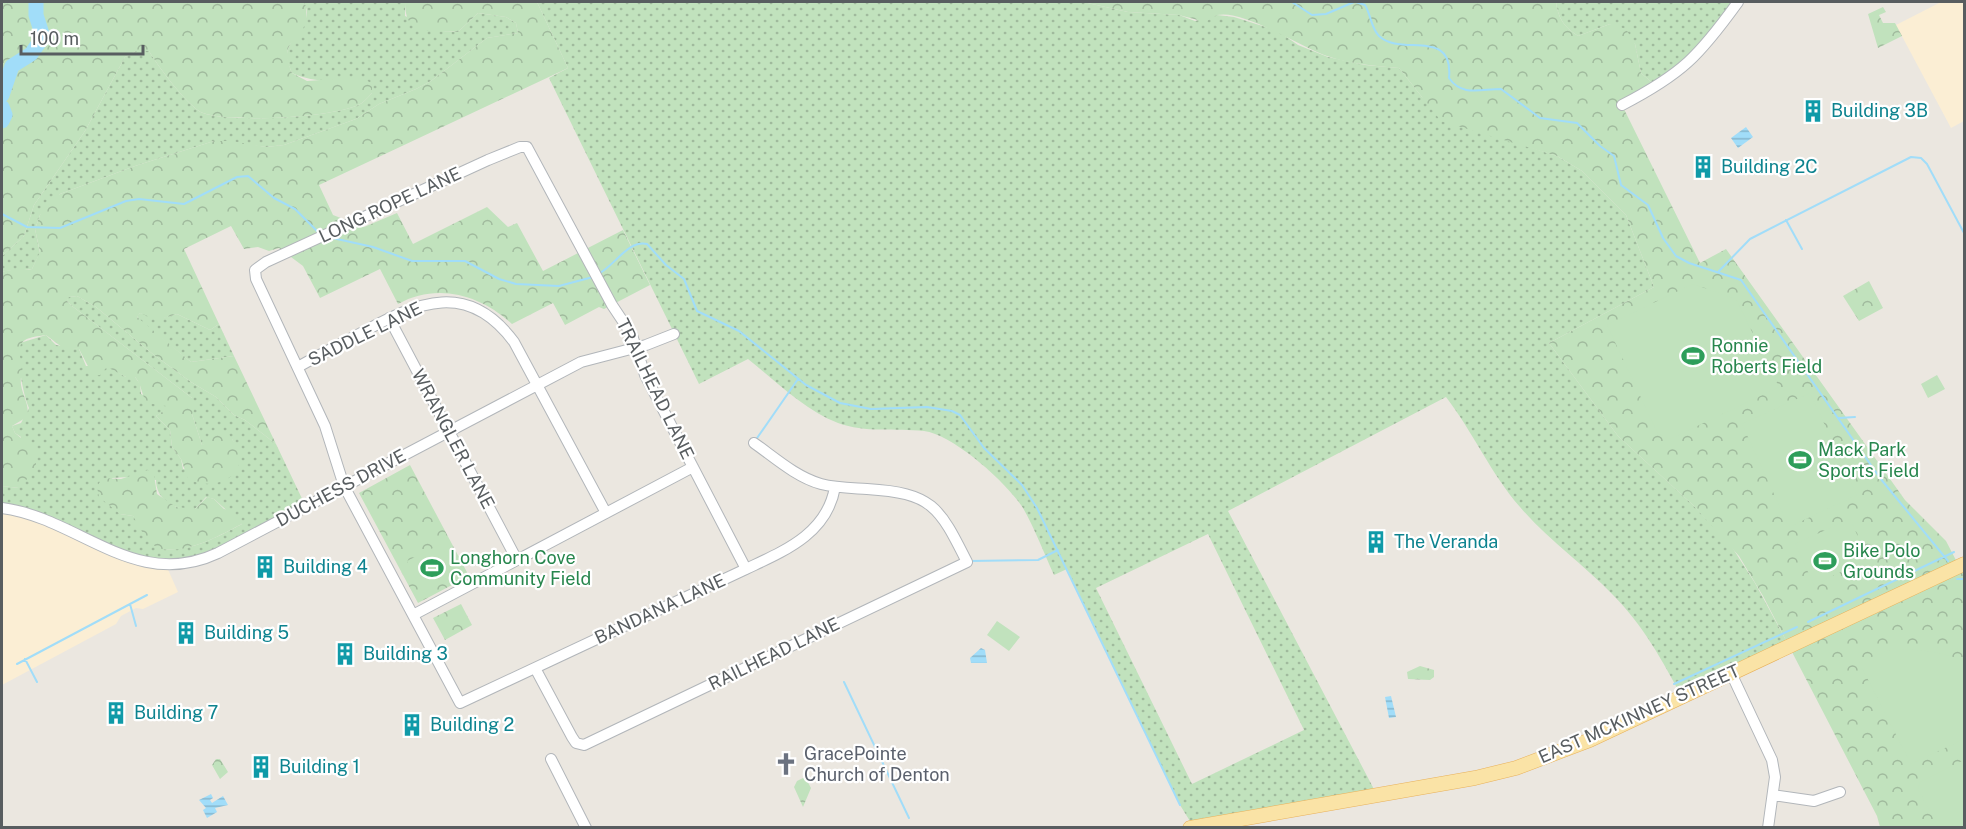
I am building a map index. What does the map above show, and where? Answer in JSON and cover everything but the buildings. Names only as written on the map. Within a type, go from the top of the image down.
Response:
[{"type":"main road","name":"EAST MCKINNEY STREET","points":[[1190,828],[1446,783],[1516,768],[1582,744],[1965,564]]},
{"type":"street","points":[[1622,105],[1685,67],[1710,41],[1738,2]]},
{"type":"street","name":"LONG ROPE LANE","points":[[298,367],[256,279],[255,270],[285,253],[488,160],[520,147],[527,147]]},
{"type":"street","name":"TRAILHEAD LANE","points":[[527,147],[612,305],[629,331],[645,375],[746,569]]},
{"type":"street","name":"SADDLE LANE","points":[[298,367],[416,306],[434,302],[452,302],[473,309],[493,320],[508,334],[606,513]]},
{"type":"street","name":"WRANGLER LANE","points":[[389,318],[517,560]]},
{"type":"street","name":"DUCHESS DRIVE","points":[[2,508],[33,517],[131,559],[173,565],[211,556],[592,357],[636,347],[674,334]]},
{"type":"street","points":[[298,367],[325,426],[344,486],[413,615],[693,467]]},
{"type":"street","points":[[754,443],[797,473],[819,484],[835,487]]},
{"type":"street","name":"RAILHEAD LANE","points":[[535,668],[569,732],[580,745],[967,562],[950,527],[925,500],[901,491],[835,487]]},
{"type":"street","name":"BANDANA LANE","points":[[413,615],[460,703],[785,551],[808,535],[825,515],[835,487]]},
{"type":"street","points":[[1731,673],[1770,755],[1774,777],[1768,828]]},
{"type":"street","points":[[551,759],[586,828]]},
{"type":"street","points":[[1773,795],[1809,801],[1840,792]]},
{"type":"shaded area","points":[[1941,2],[1964,2],[1964,121],[1951,128],[1896,25]]},
{"type":"shaded area","points":[[2,508],[166,565],[178,592],[143,609],[136,608],[121,616],[116,624],[2,685]]},
{"type":"green space","points":[[2,2],[303,2],[306,6],[306,21],[299,35],[288,48],[287,54],[292,73],[307,81],[362,77],[372,84],[372,93],[362,103],[331,112],[259,118],[217,116],[203,113],[190,103],[149,51],[136,51],[125,57],[85,131],[34,205],[24,236],[2,256]]},
{"type":"green space","points":[[303,2],[405,2],[405,16],[442,31],[458,32],[478,13],[506,17],[516,23],[518,33],[487,38],[431,81],[416,89],[379,104],[356,119],[284,145],[266,147],[214,141],[135,166],[60,194],[40,215],[35,229],[40,253],[32,269],[2,272],[2,256],[24,236],[34,205],[85,131],[125,57],[136,51],[149,51],[190,103],[203,113],[216,116],[258,118],[308,115],[349,108],[362,103],[372,93],[372,84],[321,81],[292,73],[287,54],[305,22],[307,15]]},
{"type":"green space","points":[[405,2],[537,2],[568,68],[319,185],[333,215],[364,227],[397,213],[413,244],[487,207],[508,227],[517,223],[543,271],[623,230],[650,285],[604,309],[599,307],[565,325],[553,303],[512,324],[487,306],[458,295],[428,294],[413,297],[398,304],[380,269],[320,298],[303,266],[279,248],[269,251],[258,247],[244,249],[231,226],[184,249],[219,324],[210,330],[177,314],[157,320],[140,313],[137,317],[191,362],[234,356],[276,444],[245,420],[234,415],[216,397],[154,355],[96,307],[77,296],[69,297],[67,301],[72,306],[192,398],[196,405],[192,414],[202,445],[206,443],[209,434],[216,429],[227,432],[239,451],[238,467],[228,479],[212,484],[203,484],[188,479],[181,459],[172,447],[170,430],[156,416],[165,410],[166,406],[147,403],[135,377],[126,377],[107,367],[100,375],[93,376],[79,349],[63,348],[46,335],[33,337],[21,344],[21,385],[28,413],[27,417],[12,426],[15,433],[36,450],[36,469],[19,488],[2,486],[2,272],[32,269],[40,252],[35,229],[46,202],[60,194],[135,166],[214,141],[231,141],[266,147],[284,145],[356,119],[379,104],[416,89],[431,81],[487,38],[518,33],[516,23],[506,17],[478,13],[458,32],[421,30],[409,22]]},
{"type":"green space","points":[[537,2],[1083,2],[1128,12],[1179,15],[1195,21],[1217,15],[1234,17],[1278,31],[1298,45],[1328,57],[1365,65],[1399,68],[1422,97],[1495,136],[1557,156],[1582,171],[1626,215],[1654,287],[1549,343],[1618,436],[1693,505],[1730,544],[1755,583],[1789,646],[1682,697],[1634,618],[1602,584],[1520,507],[1500,481],[1446,397],[1228,511],[1377,795],[1193,826],[1180,805],[1067,569],[1054,575],[1023,508],[993,474],[950,441],[936,434],[913,430],[859,428],[838,423],[802,403],[748,359],[699,384],[549,78],[568,68]],"holes":[[[1208,534],[1304,730],[1192,784],[1096,588]]]},
{"type":"green space","points":[[1083,2],[1556,2],[1562,22],[1578,36],[1610,24],[1626,29],[1635,44],[1641,73],[1657,87],[1622,105],[1700,263],[1726,249],[1905,500],[1946,541],[1959,566],[1964,566],[1964,827],[1880,827],[1877,816],[1763,596],[1739,556],[1693,505],[1618,436],[1549,343],[1654,287],[1626,215],[1582,171],[1557,156],[1441,121],[1399,68],[1355,63],[1330,57],[1258,24],[1229,15],[1217,15],[1205,22],[1179,15],[1128,12]]},
{"type":"green space","points":[[1556,2],[1738,2],[1710,41],[1657,87],[1641,73],[1635,44],[1610,24],[1578,36],[1562,22]]},
{"type":"green space","points":[[1883,7],[1886,12],[1879,15],[1883,23],[1895,23],[1902,36],[1878,48],[1868,14]]},
{"type":"green space","points":[[1869,281],[1883,308],[1859,321],[1843,296]]},
{"type":"green space","name":"Ronnie Roberts Field","points":[[1693,284],[1736,299],[1779,387],[1670,439],[1658,434],[1607,325]]},
{"type":"green space","points":[[77,296],[96,307],[154,355],[216,397],[234,415],[245,420],[276,444],[306,507],[218,553],[166,565],[2,508],[2,486],[19,488],[21,437],[15,433],[12,426],[21,423],[29,408],[21,376],[20,343],[46,335],[56,345],[79,349],[86,366],[107,366],[126,377],[135,377],[140,384],[141,394],[166,405],[166,410],[156,416],[170,430],[172,447],[181,459],[183,469],[231,475],[237,466],[238,453],[232,439],[202,445],[192,414],[192,398],[72,306],[67,301],[68,297]],"holes":[[[112,478],[156,480],[159,493],[168,503],[180,508],[195,509],[206,497],[214,499],[242,524],[193,546],[162,549],[133,516],[120,514]]]},
{"type":"green space","points":[[140,313],[162,318],[177,314],[210,330],[219,324],[234,356],[191,362],[140,321],[137,316]]},
{"type":"green space","points":[[1937,375],[1945,389],[1928,398],[1921,384]]},
{"type":"green space","name":"Mack Park Sports Field","points":[[1810,393],[1857,495],[1789,527],[1742,424]]},
{"type":"green space","points":[[410,465],[469,576],[418,603],[359,493]]},
{"type":"green space","points":[[148,470],[154,475],[157,494],[176,507],[195,509],[207,497],[214,499],[224,509],[235,514],[242,524],[201,544],[168,550],[157,548],[145,537],[133,516],[120,514],[99,497],[97,487],[102,478],[121,479]]},
{"type":"green space","name":"Bike Polo Grounds","points":[[1850,519],[1868,559],[1814,585],[1795,544]]},
{"type":"green space","name":"Longhorn Cove Community Field","points":[[441,544],[457,575],[423,593],[407,561]]},
{"type":"green space","points":[[461,604],[472,625],[445,640],[433,618]]},
{"type":"green space","points":[[997,621],[1020,637],[1009,651],[987,635]]},
{"type":"green space","points":[[1892,649],[1929,651],[1964,661],[1964,739],[1911,764],[1859,662]]},
{"type":"green space","points":[[1420,666],[1434,670],[1434,677],[1430,680],[1408,679],[1407,672]]},
{"type":"green space","points":[[216,759],[220,759],[228,772],[220,779],[212,765]]},
{"type":"green space","points":[[1964,760],[1964,827],[1938,827],[1918,789],[1920,782]]},
{"type":"green space","points":[[805,777],[811,788],[803,807],[794,787],[797,781]]},
{"type":"water","points":[[1746,127],[1753,137],[1738,148],[1731,138]]},
{"type":"water","points":[[981,648],[985,650],[987,663],[971,663],[970,658]]},
{"type":"water","points":[[1391,696],[1396,717],[1389,718],[1385,697]]},
{"type":"water","points":[[211,794],[212,803],[223,796],[228,805],[215,808],[217,812],[207,818],[203,810],[206,808],[199,800]]},
{"type":"waterway","points":[[2,95],[12,66],[31,54],[43,37],[36,15],[36,2]]},
{"type":"waterway","points":[[1292,2],[1312,15],[1326,14],[1354,2]]},
{"type":"waterway","points":[[1356,2],[1365,5],[1376,33],[1389,42],[1435,48],[1443,53],[1448,62],[1449,78],[1460,88],[1472,91],[1501,89],[1540,118],[1577,123],[1600,146],[1614,156],[1621,185],[1648,205],[1663,238],[1676,256],[1689,263],[1741,280],[1880,478],[1948,561]]},
{"type":"waterway","points":[[2,107],[5,115],[2,121]]},
{"type":"waterway","points":[[1719,271],[1750,239],[1911,157],[1921,158],[1927,164],[1964,233]]},
{"type":"waterway","points":[[2,214],[27,227],[60,228],[126,201],[139,199],[184,204],[237,177],[248,176],[274,198],[295,209],[320,234]]},
{"type":"waterway","points":[[1786,220],[1802,249]]},
{"type":"waterway","points":[[328,237],[373,247],[412,261],[465,261],[499,279],[516,284],[559,286],[593,277]]},
{"type":"waterway","points":[[598,274],[633,246],[647,244],[666,265],[684,279],[697,311],[739,331],[806,385],[840,403],[871,409],[927,407],[952,411],[960,415],[984,448],[1022,485],[1037,508],[1180,805]]},
{"type":"waterway","points":[[755,441],[798,379]]},
{"type":"waterway","points":[[1839,418],[1855,417]]},
{"type":"waterway","points":[[970,561],[1038,560],[1058,550]]},
{"type":"waterway","points":[[1808,622],[1954,552]]},
{"type":"waterway","points":[[1957,579],[1964,579]]},
{"type":"waterway","points":[[17,664],[147,595]]},
{"type":"waterway","points":[[130,604],[136,626]]},
{"type":"waterway","points":[[1674,684],[1797,627]]},
{"type":"waterway","points":[[25,659],[37,682]]},
{"type":"waterway","points":[[844,682],[909,818]]},
{"type":"place","name":"Building 3B","points":[[1813,111]]},
{"type":"place","name":"Building 2C","points":[[1703,167]]},
{"type":"place","name":"Ronnie Roberts Field","points":[[1693,356]]},
{"type":"place","name":"Mack Park Sports Field","points":[[1800,460]]},
{"type":"place","name":"The Veranda","points":[[1376,542]]},
{"type":"place","name":"Bike Polo Grounds","points":[[1825,561]]},
{"type":"place","name":"Building 4","points":[[265,567]]},
{"type":"place","name":"Longhorn Cove Community Field","points":[[432,568]]},
{"type":"place","name":"Building 5","points":[[186,633]]},
{"type":"place","name":"Building 3","points":[[345,654]]},
{"type":"place","name":"Building 7","points":[[116,713]]},
{"type":"place","name":"Building 2","points":[[412,725]]},
{"type":"place","name":"GracePointe Church of Denton","points":[[786,764]]},
{"type":"place","name":"Building 1","points":[[261,767]]}]
